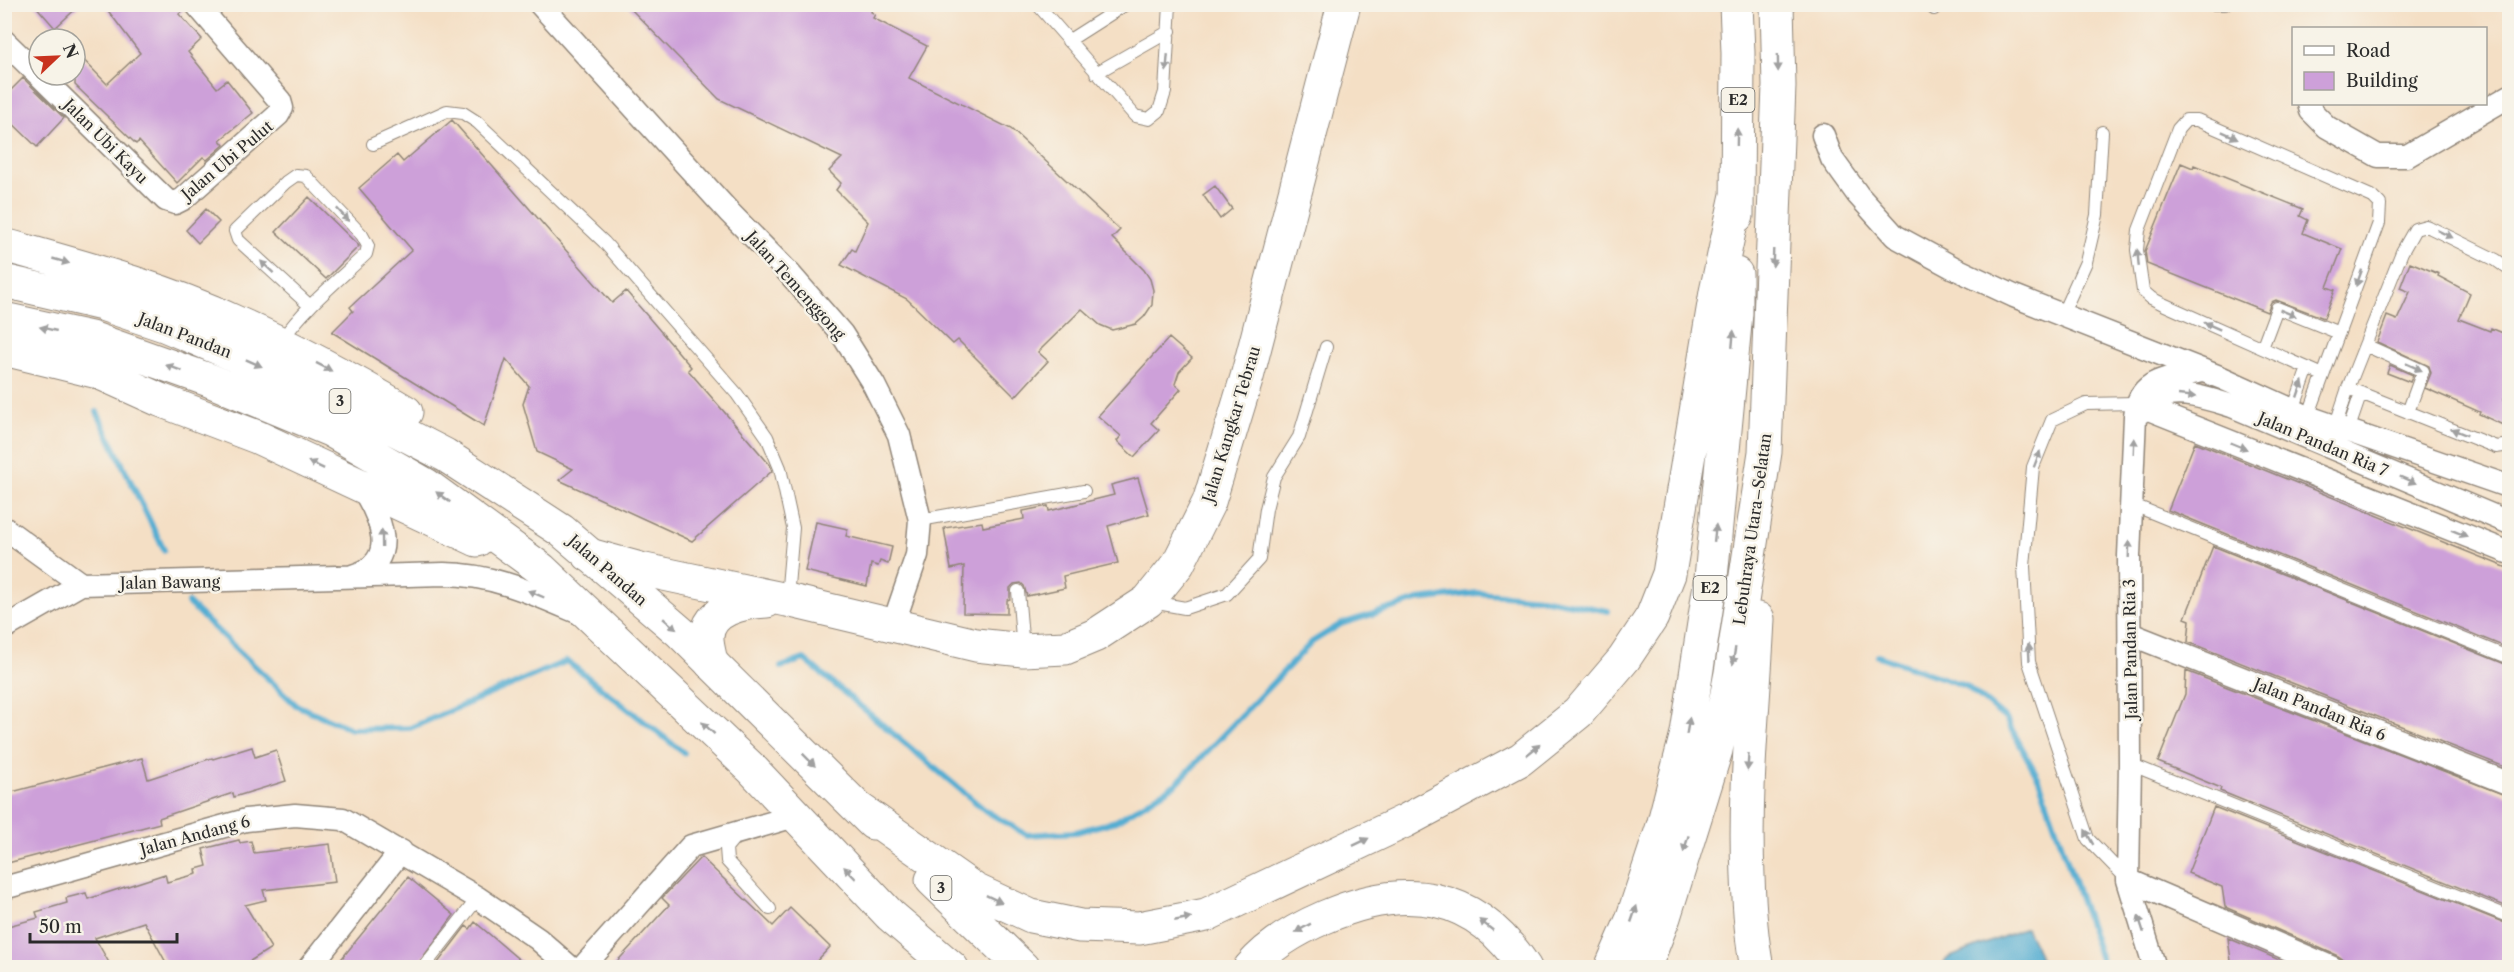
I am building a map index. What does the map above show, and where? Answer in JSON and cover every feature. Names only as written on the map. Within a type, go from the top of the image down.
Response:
[{"type":"main road","name":"Jalan Kangkar Tebrau","points":[[589,555],[640,569],[787,600],[976,645],[1023,650],[1065,648],[1096,635],[1148,601],[1178,564],[1209,502],[1252,355],[1344,4]]},
{"type":"main road","name":"Lebuhraya Utara–Selatan","points":[[1611,968],[1632,920],[1663,826],[1687,733],[1711,578],[1736,313],[1738,53],[1736,4]]},
{"type":"main road","name":"Lebuhraya Utara–Selatan","points":[[1644,968],[1664,917],[1716,750],[1731,673],[1766,453],[1779,86],[1777,4]]},
{"type":"main road","points":[[858,808],[975,890],[1031,916],[1080,926],[1139,928],[1206,915],[1405,821],[1521,759],[1578,713],[1624,659],[1652,617],[1669,574],[1716,292],[1737,195]]},
{"type":"main road","points":[[4,245],[110,275],[235,321],[364,387],[437,431],[503,477],[562,531]]},
{"type":"main road","name":"Jalan Pandan","points":[[4,281],[102,304],[164,325],[327,394],[445,455],[562,531],[680,632],[1023,968]]},
{"type":"main road","name":"Jalan Pandan","points":[[4,319],[91,338],[209,380],[330,430],[426,485],[541,569],[590,618],[751,768],[890,915],[952,968]]},
{"type":"main road","points":[[4,349],[98,372],[160,400],[257,437],[541,569]]},
{"type":"main road","points":[[4,369],[160,400]]},
{"type":"main road","points":[[1757,968],[1749,908],[1746,810],[1766,453]]},
{"type":"main road","name":"Jalan Kangkar Tebrau","points":[[711,663],[707,636],[712,621],[725,610],[749,602],[787,600]]},
{"type":"main road","points":[[1250,968],[1271,946],[1306,925],[1340,910],[1388,898],[1417,896],[1446,902],[1479,919],[1504,939],[1525,968]]},
{"type":"main road","points":[[890,915],[917,968]]},
{"type":"street","name":"Jalan Ubi Pulut","points":[[174,203],[183,199],[278,115],[282,108],[280,101],[196,4]]},
{"type":"street","name":"Jalan Temenggong","points":[[540,4],[730,213],[788,272],[842,334],[874,385],[899,435],[920,519],[917,555],[893,625]]},
{"type":"street","name":"Jalan Ubi Kayu","points":[[4,41],[27,63]]},
{"type":"street","name":"Jalan Ubi Kayu","points":[[51,87],[166,200],[174,203]]},
{"type":"street","points":[[2309,105],[2311,111],[2327,127],[2378,156],[2407,156],[2510,96]]},
{"type":"street","name":"Jalan Pandan Ria 7","points":[[1823,135],[1832,159],[1858,195],[1895,236],[1974,277],[2341,429],[2510,487]]},
{"type":"street","points":[[2201,370],[2152,384],[2142,391],[2139,409],[2510,553]]},
{"type":"street","name":"Jalan Pandan Ria 7","points":[[2139,409],[2160,397],[2179,395],[2232,406],[2510,523]]},
{"type":"street","name":"Jalan Pandan Ria 3","points":[[2139,409],[2129,556],[2130,764],[2127,880],[2155,968]]},
{"type":"street","name":"Jalan Bawang","points":[[347,577],[357,574],[372,564],[382,548],[380,521],[361,486]]},
{"type":"street","points":[[4,528],[81,584]]},
{"type":"street","name":"Jalan Bawang","points":[[4,628],[81,584],[468,574],[525,590],[590,618]]},
{"type":"street","name":"Jalan Pandan Ria 6","points":[[2130,634],[2510,784]]},
{"type":"street","name":"Jalan Andang 6","points":[[4,888],[246,820],[295,814],[342,819],[401,851],[478,898],[538,939],[569,966]]},
{"type":"street","points":[[569,966],[692,846],[795,816]]},
{"type":"street","points":[[309,968],[401,851]]},
{"type":"street","points":[[2127,880],[2333,968]]},
{"type":"lane","points":[[1068,41],[1126,4]]},
{"type":"lane","points":[[1041,6],[1096,74],[1135,116],[1149,119],[1159,111],[1165,92],[1170,4]]},
{"type":"lane","points":[[2210,4],[2225,4]]},
{"type":"lane","points":[[1096,74],[1170,31]]},
{"type":"lane","points":[[373,144],[447,111],[463,113],[477,122],[604,242],[737,394],[766,437],[780,468],[793,528],[787,600]]},
{"type":"lane","points":[[2301,413],[2323,375],[2339,333],[2379,223],[2380,204],[2373,198],[2197,120],[2186,120],[2178,129],[2139,230],[2137,250],[2143,291],[2151,298],[2323,375]]},
{"type":"lane","points":[[2062,315],[2086,262],[2097,215],[2102,132]]},
{"type":"lane","points":[[279,344],[299,316],[310,306],[366,254],[368,246],[362,235],[306,176],[296,175],[236,231],[238,240],[310,306]]},
{"type":"lane","points":[[2341,429],[2348,388],[2411,234],[2420,226],[2432,228],[2496,260],[2510,270]]},
{"type":"lane","points":[[2262,348],[2277,308],[2339,333]]},
{"type":"lane","points":[[2365,345],[2423,371],[2408,412]]},
{"type":"lane","points":[[1148,601],[1185,608],[1227,594],[1259,559],[1266,509],[1274,477],[1299,437],[1326,347]]},
{"type":"lane","points":[[2301,413],[2308,368]]},
{"type":"lane","points":[[2348,388],[2496,447],[2510,445]]},
{"type":"lane","points":[[2341,429],[2361,393]]},
{"type":"lane","points":[[2127,880],[2088,839],[2029,662],[2024,566],[2033,467],[2052,420],[2086,404],[2139,409]]},
{"type":"lane","points":[[920,519],[1084,491]]},
{"type":"lane","points":[[2131,504],[2510,658]]},
{"type":"lane","points":[[1018,591],[1023,650]]},
{"type":"lane","points":[[2130,764],[2510,917]]},
{"type":"lane","points":[[738,833],[726,848],[727,861],[770,909]]},
{"type":"lane","points":[[423,968],[478,898]]},
{"type":"water","points":[[2026,928],[2045,967],[1940,967],[1948,958]]},
{"type":"building","points":[[34,4],[81,4],[56,27]]},
{"type":"building","points":[[103,4],[183,4],[184,10],[179,14],[202,39],[188,52],[217,88],[227,80],[253,113],[220,140],[224,145],[207,160],[203,157],[177,183],[139,141],[136,144],[77,87],[87,87],[87,63],[107,84],[140,53]]},
{"type":"building","points":[[626,4],[874,4],[871,12],[875,14],[873,18],[927,46],[909,78],[1011,129],[1120,230],[1112,238],[1150,279],[1153,290],[1152,305],[1136,324],[1112,330],[1100,325],[1082,309],[1038,352],[1048,361],[1015,397],[958,340],[953,344],[907,299],[841,265],[852,249],[855,251],[868,222],[836,190],[841,183],[829,171],[842,158],[719,99]]},
{"type":"building","points":[[23,78],[27,82],[27,87],[32,87],[64,118],[37,147],[4,115],[4,97]]},
{"type":"building","points":[[452,120],[612,303],[626,291],[691,367],[688,370],[770,465],[772,471],[692,541],[559,480],[573,469],[537,452],[523,404],[529,386],[506,359],[484,426],[332,332],[353,311],[350,307],[412,250],[359,188],[397,155],[403,162]]},
{"type":"building","points":[[2181,163],[2193,168],[2194,165],[2303,209],[2300,216],[2308,220],[2303,233],[2342,249],[2327,287],[2335,290],[2324,318],[2276,300],[2271,302],[2267,312],[2147,264],[2145,251]]},
{"type":"building","points":[[1215,186],[1232,209],[1220,219],[1203,195]]},
{"type":"building","points":[[309,197],[359,246],[326,279],[276,232]]},
{"type":"building","points":[[206,209],[219,222],[198,243],[186,230]]},
{"type":"building","points":[[2410,262],[2439,274],[2438,276],[2470,293],[2459,319],[2510,336],[2510,384],[2504,399],[2510,402],[2510,416],[2505,426],[2479,414],[2480,412],[2425,388],[2431,373],[2429,366],[2377,342],[2387,316],[2397,320],[2410,292],[2400,288]]},
{"type":"building","points":[[1169,338],[1192,358],[1179,372],[1175,384],[1181,389],[1151,423],[1159,430],[1134,457],[1117,441],[1121,436],[1098,416]]},
{"type":"building","points":[[2390,365],[2413,375],[2410,382],[2387,373]]},
{"type":"building","points":[[2195,442],[2510,569],[2510,649],[2168,510]]},
{"type":"building","points":[[1138,478],[1149,514],[1108,526],[1118,563],[1063,576],[1065,588],[1027,596],[1021,583],[1014,584],[1010,588],[1010,599],[1007,600],[1007,614],[963,613],[964,566],[951,569],[944,528],[982,522],[983,527],[1024,519],[1023,511],[1048,506],[1049,511],[1114,495],[1111,485]]},
{"type":"building","points":[[816,522],[848,529],[846,536],[892,547],[888,564],[880,561],[878,566],[871,564],[867,586],[805,571]]},
{"type":"building","points":[[2213,546],[2510,666],[2510,769],[2188,642],[2190,620],[2185,618]]},
{"type":"building","points":[[2186,671],[2510,797],[2510,908],[2220,791],[2221,788],[2158,762],[2185,694]]},
{"type":"building","points":[[252,747],[255,757],[276,750],[286,781],[234,797],[233,793],[159,818],[160,823],[4,864],[4,794],[142,758],[148,779]]},
{"type":"building","points":[[2214,807],[2510,925],[2510,968],[2346,968],[2344,960],[2338,956],[2225,907],[2222,887],[2188,873]]},
{"type":"building","points":[[239,840],[240,843],[251,841],[254,853],[330,844],[335,882],[263,890],[266,900],[245,905],[271,948],[239,968],[169,968],[144,922],[95,938],[112,968],[4,968],[4,927],[38,918],[36,912],[67,903],[66,898],[86,893],[88,899],[165,874],[167,882],[197,874],[196,869],[207,866],[203,849]]},
{"type":"building","points":[[701,857],[773,926],[790,908],[830,947],[810,968],[611,968],[669,905],[662,898]]},
{"type":"building","points":[[408,877],[454,915],[415,968],[334,968]]},
{"type":"building","points":[[475,922],[529,968],[434,968],[466,926],[470,929]]},
{"type":"building","points":[[2228,938],[2298,968],[2232,968]]},
{"type":"waterway","points":[[97,412],[164,550]]},
{"type":"waterway","points":[[781,667],[804,659],[986,811],[1027,835],[1076,832],[1116,821],[1176,784],[1312,642],[1341,624],[1418,600],[1477,593],[1541,598],[1608,611]]},
{"type":"waterway","points":[[188,603],[296,705],[351,729],[410,728],[567,661],[684,753]]},
{"type":"waterway","points":[[1878,656],[1966,686],[2006,719],[2039,779],[2104,968]]}]
